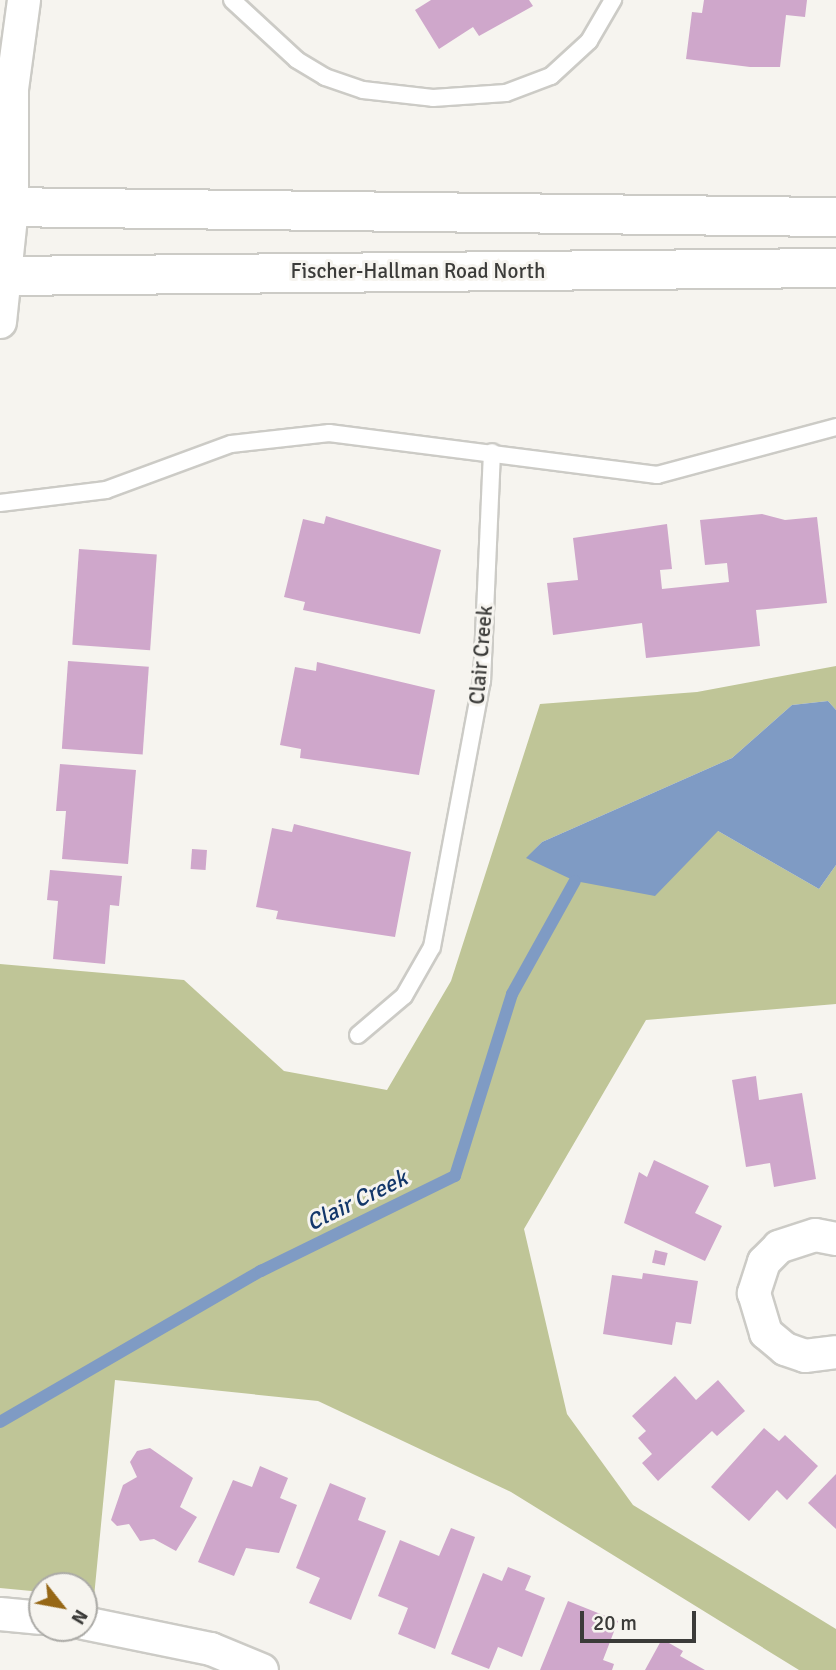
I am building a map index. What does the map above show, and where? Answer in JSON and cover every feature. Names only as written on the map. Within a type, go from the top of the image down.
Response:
[{"type":"main road","points":[[6,207],[836,217]]},
{"type":"main road","name":"Fischer-Hallman Road North","points":[[2,276],[836,268]]},
{"type":"street","points":[[0,322],[12,89],[24,0]]},
{"type":"street","points":[[836,1239],[814,1235],[779,1247],[764,1262],[754,1293],[766,1333],[785,1349],[805,1356],[836,1352]]},
{"type":"street","points":[[0,1614],[28,1617]]},
{"type":"street","points":[[98,1626],[211,1649],[262,1670]]},
{"type":"lane","points":[[232,0],[297,60],[325,77],[363,90],[433,98],[506,93],[551,76],[589,41],[613,0]]},
{"type":"lane","points":[[0,503],[106,491],[231,444],[329,433],[657,475],[836,427]]},
{"type":"lane","name":"Clair Creek","points":[[358,1035],[404,996],[432,947],[482,681],[492,452]]},
{"type":"green space","points":[[836,666],[836,710],[828,701],[792,705],[732,758],[542,842],[527,858],[718,831],[819,889],[836,865],[836,1004],[646,1020],[524,1229],[567,1414],[633,1505],[836,1629],[836,1670],[799,1670],[511,1492],[318,1401],[115,1380],[96,1572],[28,1572],[28,1591],[0,1588],[0,964],[184,980],[284,1071],[387,1090],[451,981],[540,704],[697,692]]},
{"type":"water","points":[[828,701],[836,710],[836,865],[819,889],[718,831],[655,896],[575,881],[526,858],[542,842],[732,758],[792,705]]},
{"type":"building","points":[[431,0],[529,0],[533,6],[479,36],[473,27],[439,49],[415,10]]},
{"type":"building","points":[[704,0],[807,0],[805,17],[786,15],[780,67],[750,67],[686,59],[692,12],[702,13]]},
{"type":"building","points":[[762,514],[785,520],[817,517],[827,603],[756,610],[760,646],[646,658],[642,623],[553,635],[547,583],[578,580],[573,538],[667,524],[672,569],[660,570],[662,589],[729,582],[727,563],[705,565],[700,520]]},
{"type":"building","points":[[326,516],[441,550],[420,634],[303,610],[305,602],[284,597],[303,519],[324,524]]},
{"type":"building","points":[[79,549],[157,554],[150,650],[72,645]]},
{"type":"building","points":[[68,661],[149,667],[143,754],[62,749]]},
{"type":"building","points":[[317,662],[435,690],[419,775],[300,758],[301,749],[280,745],[295,667],[316,671]]},
{"type":"building","points":[[60,764],[136,770],[128,864],[62,859],[66,811],[56,811]]},
{"type":"building","points":[[294,824],[411,852],[395,937],[276,919],[278,911],[256,907],[272,828],[292,832]]},
{"type":"building","points":[[192,849],[207,850],[206,870],[191,869]]},
{"type":"building","points":[[50,870],[122,876],[119,906],[110,905],[105,964],[53,959],[58,901],[47,900]]},
{"type":"building","points":[[756,1076],[759,1100],[802,1093],[816,1179],[774,1187],[770,1163],[746,1167],[732,1080]]},
{"type":"building","points":[[654,1160],[709,1186],[695,1213],[722,1226],[705,1261],[624,1223],[639,1172],[647,1177]]},
{"type":"building","points":[[655,1250],[668,1253],[665,1266],[652,1263]]},
{"type":"building","points":[[643,1273],[698,1281],[691,1324],[676,1322],[672,1345],[603,1334],[612,1275],[642,1279]]},
{"type":"building","points":[[675,1376],[696,1400],[718,1380],[745,1411],[717,1436],[712,1431],[658,1481],[642,1463],[652,1454],[638,1438],[646,1431],[632,1416]]},
{"type":"building","points":[[764,1428],[779,1441],[785,1435],[818,1466],[787,1500],[777,1490],[749,1521],[711,1487]]},
{"type":"building","points":[[150,1448],[193,1478],[180,1507],[197,1517],[176,1551],[154,1539],[140,1541],[129,1524],[117,1526],[111,1520],[123,1485],[137,1477],[130,1462],[137,1451]]},
{"type":"building","points":[[260,1466],[288,1478],[280,1498],[297,1505],[279,1553],[246,1548],[234,1576],[198,1562],[233,1480],[252,1487]]},
{"type":"building","points":[[836,1474],[836,1529],[808,1503]]},
{"type":"building","points":[[330,1483],[366,1498],[358,1520],[386,1531],[351,1620],[309,1603],[320,1578],[296,1568]]},
{"type":"building","points":[[451,1528],[475,1537],[435,1649],[398,1634],[408,1608],[378,1596],[400,1540],[439,1556]]},
{"type":"building","points":[[508,1567],[531,1576],[525,1590],[545,1598],[522,1657],[498,1647],[489,1669],[451,1654],[483,1573],[502,1581]]},
{"type":"building","points":[[568,1601],[618,1621],[603,1660],[614,1664],[612,1670],[540,1670]]},
{"type":"building","points":[[662,1639],[683,1651],[680,1656],[705,1670],[645,1670]]},
{"type":"waterway","name":"Clair Creek","points":[[0,1422],[261,1271],[455,1176],[512,994],[575,881]]}]
